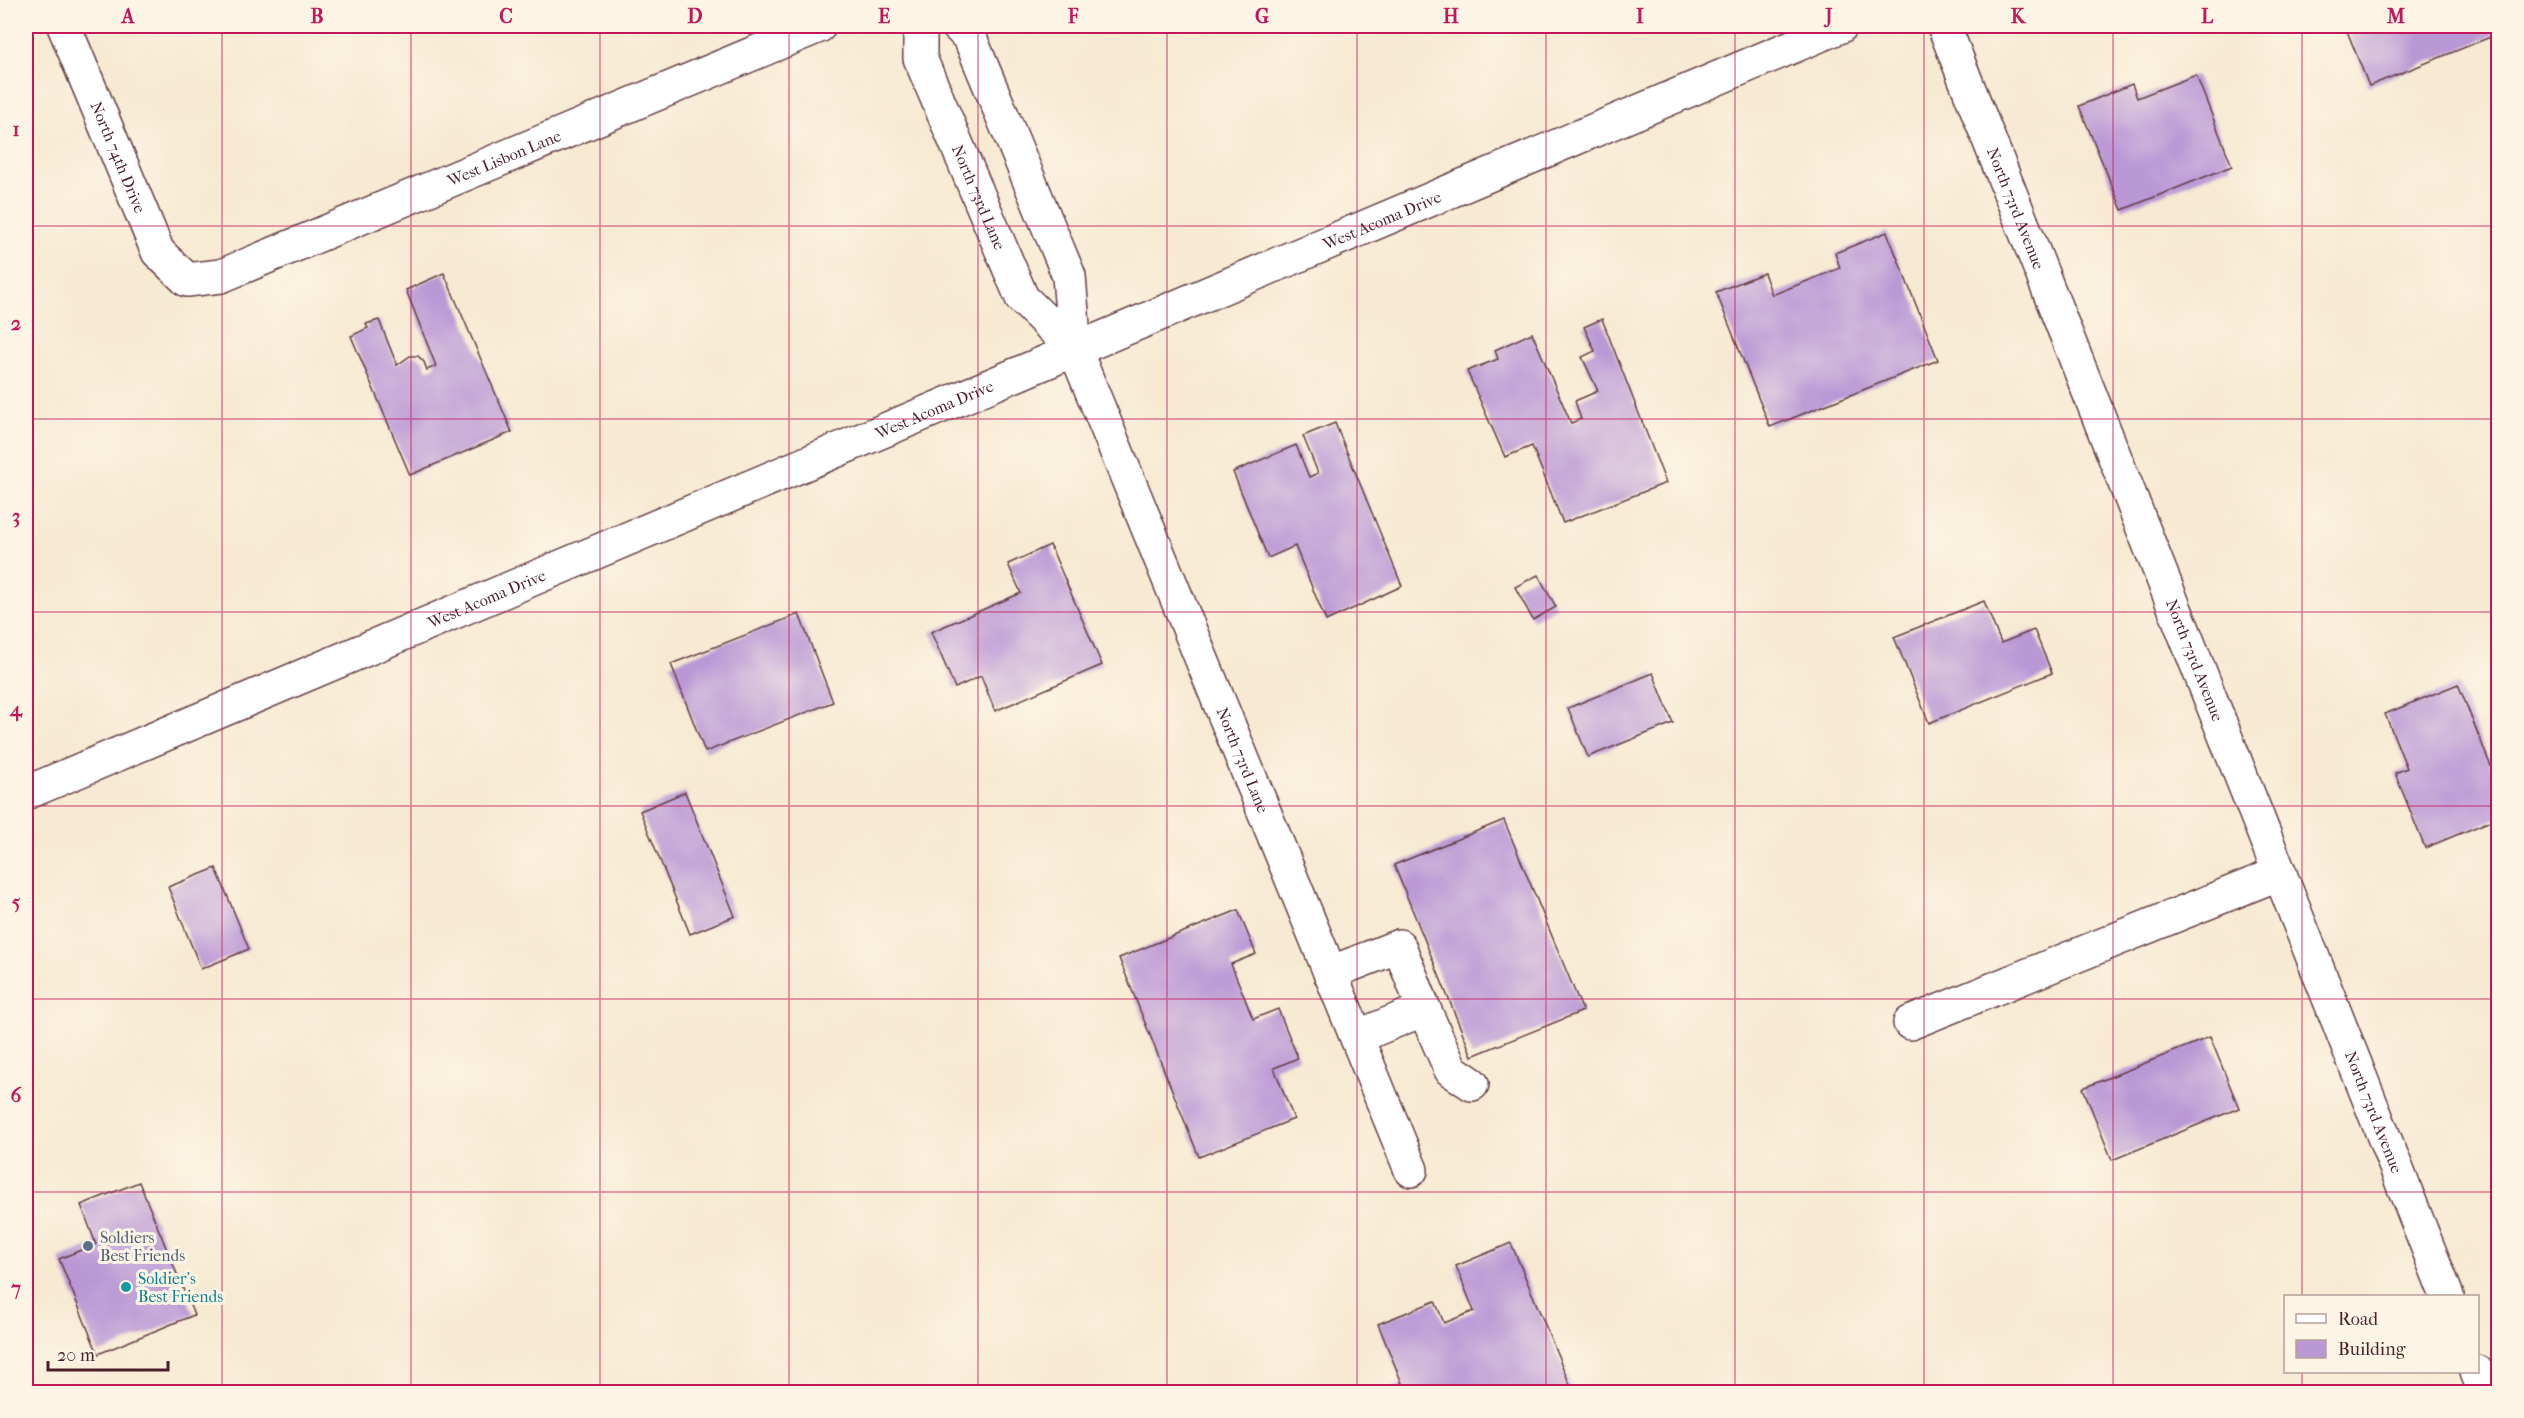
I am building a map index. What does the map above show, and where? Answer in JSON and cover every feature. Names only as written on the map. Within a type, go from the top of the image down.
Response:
[{"type":"street","name":"North 74th Drive","points":[[64,26],[158,252],[187,280]]},
{"type":"street","name":"West Lisbon Lane","points":[[187,280],[221,276],[819,26]]},
{"type":"street","name":"North 73rd Lane","points":[[920,26],[920,58],[1022,298],[1075,350]]},
{"type":"street","name":"North 73rd Lane","points":[[958,26],[970,38],[1069,276],[1075,350],[1411,1170]]},
{"type":"street","name":"West Acoma Drive","points":[[26,793],[1841,26]]},
{"type":"street","name":"North 73rd Avenue","points":[[1944,26],[2447,1295]]},
{"type":"street","points":[[985,210],[1033,190]]},
{"type":"street","points":[[1910,1023],[2280,873]]},
{"type":"street","points":[[1330,973],[1399,946],[1451,1070],[1472,1084]]},
{"type":"street","points":[[1356,1037],[1424,1009]]},
{"type":"street","points":[[2478,1373],[2485,1392]]},
{"type":"building","points":[[2345,26],[2498,26],[2498,34],[2369,86]]},
{"type":"building","points":[[2196,75],[2232,166],[2122,210],[2079,106],[2132,84],[2137,98]]},
{"type":"building","points":[[1887,232],[1938,360],[1770,427],[1716,292],[1764,273],[1772,295],[1840,268],[1835,253]]},
{"type":"building","points":[[444,273],[512,432],[410,475],[351,336],[368,328],[366,324],[379,320],[397,365],[410,356],[418,356],[424,362],[427,370],[436,366],[406,290]]},
{"type":"building","points":[[1602,319],[1666,483],[1563,523],[1532,446],[1505,457],[1467,371],[1498,359],[1495,350],[1532,333],[1571,423],[1581,419],[1575,401],[1598,391],[1582,357],[1595,351],[1584,327]]},
{"type":"building","points":[[1335,423],[1402,586],[1326,621],[1295,546],[1268,558],[1233,472],[1296,445],[1309,477],[1318,473],[1303,436]]},
{"type":"building","points":[[1050,545],[1102,665],[995,711],[981,676],[955,688],[931,632],[1021,593],[1008,564]]},
{"type":"building","points":[[1538,575],[1556,607],[1533,620],[1515,587]]},
{"type":"building","points":[[1984,601],[2001,643],[2034,630],[2052,673],[1929,723],[1894,637]]},
{"type":"building","points":[[799,614],[833,702],[705,752],[671,664]]},
{"type":"building","points":[[1653,673],[1673,723],[1588,757],[1568,708]]},
{"type":"building","points":[[2458,684],[2498,784],[2498,818],[2425,848],[2395,773],[2407,768],[2385,714]]},
{"type":"building","points":[[685,792],[735,916],[690,934],[640,811]]},
{"type":"building","points":[[1504,820],[1583,1011],[1472,1056],[1394,865]]},
{"type":"building","points":[[216,868],[249,949],[201,969],[168,887]]},
{"type":"building","points":[[1238,910],[1256,954],[1231,964],[1253,1019],[1278,1009],[1298,1058],[1274,1068],[1294,1119],[1199,1157],[1119,958]]},
{"type":"building","points":[[2210,1037],[2239,1108],[2112,1160],[2083,1088]]},
{"type":"building","name":"Soldier's Best Friends","points":[[139,1182],[194,1315],[98,1354],[59,1259],[96,1244],[81,1205]]},
{"type":"building","points":[[1511,1243],[1573,1392],[1388,1392],[1387,1390],[1402,1383],[1378,1324],[1435,1301],[1444,1323],[1474,1311],[1456,1266]]},
{"type":"place","name":"Soldiers Best Friends","points":[[88,1246]]},
{"type":"place","name":"Soldier's Best Friends","points":[[126,1287]]}]
